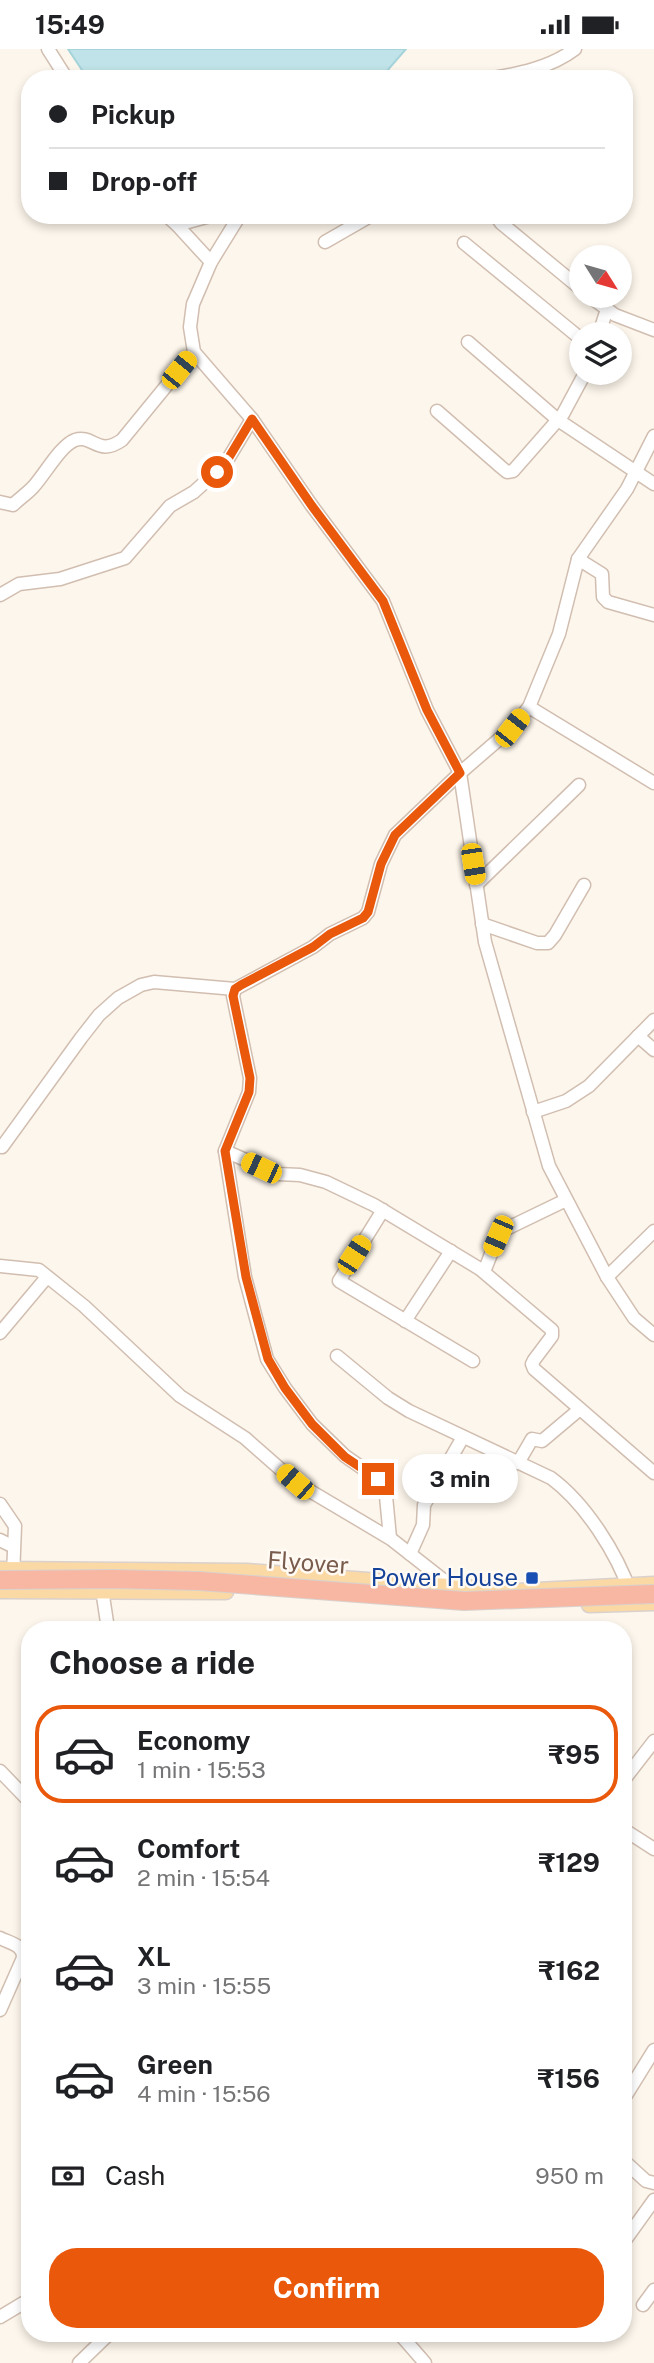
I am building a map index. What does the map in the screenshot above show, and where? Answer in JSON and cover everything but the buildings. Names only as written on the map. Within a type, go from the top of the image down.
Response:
[{"type":"highway","name":"Flyover","points":[[5,1580],[198,1581],[464,1601],[654,1594]]},
{"type":"main road","points":[[5,1580],[99,1569],[247,1571],[518,1591],[654,1584]]},
{"type":"main road","points":[[5,1580],[102,1590],[209,1590],[453,1607],[654,1603]]},
{"type":"street","points":[[48,49],[61,70]]},
{"type":"street","points":[[530,70],[575,49]]},
{"type":"street","points":[[181,224],[177,225],[211,262]]},
{"type":"street","points":[[234,224],[211,262],[193,304],[190,327],[194,352],[252,419],[312,506],[383,601],[427,710],[460,773],[488,955],[549,1166],[607,1276],[634,1318],[654,1335]]},
{"type":"street","points":[[325,242],[356,224]]},
{"type":"street","points":[[502,224],[569,279]]},
{"type":"street","points":[[464,243],[569,329]]},
{"type":"street","points":[[604,308],[615,315],[654,330]]},
{"type":"street","points":[[603,322],[607,310]]},
{"type":"street","points":[[468,342],[558,421],[654,484]]},
{"type":"street","points":[[0,502],[13,505],[34,486],[52,462],[74,440],[83,440],[106,448],[122,440],[194,352]]},
{"type":"street","points":[[437,411],[506,472],[517,467],[558,421],[578,385]]},
{"type":"street","points":[[0,595],[19,584],[60,579],[125,558],[170,506],[194,492],[225,464],[252,419]]},
{"type":"street","points":[[2,1147],[80,1038],[118,998],[141,985],[154,982],[235,989],[313,947],[342,927],[363,918],[368,912],[381,864],[395,835],[512,728],[528,707],[559,634],[578,559],[636,474],[654,436]]},
{"type":"street","points":[[578,559],[602,574],[603,597],[608,601],[654,615]]},
{"type":"street","points":[[528,707],[654,783]]},
{"type":"street","points":[[476,884],[579,785]]},
{"type":"street","points":[[482,924],[537,943],[548,943],[584,885]]},
{"type":"street","points":[[235,989],[233,996],[250,1078],[249,1092],[225,1151],[246,1277],[268,1359],[285,1388],[312,1424],[345,1457],[378,1479],[386,1496],[390,1538]]},
{"type":"street","points":[[533,1112],[566,1101],[589,1086],[654,1020]]},
{"type":"street","points":[[638,1037],[654,1050]]},
{"type":"street","points":[[225,1151],[278,1174],[300,1175],[326,1182],[383,1210],[484,1272],[550,1326],[552,1336],[532,1364],[534,1369],[654,1473]]},
{"type":"street","points":[[484,1272],[498,1236],[506,1229],[566,1200]]},
{"type":"street","points":[[383,1210],[339,1279],[341,1283],[472,1361]]},
{"type":"street","points":[[607,1276],[654,1231]]},
{"type":"street","points":[[405,1321],[451,1251]]},
{"type":"street","points":[[0,1266],[39,1270],[84,1306],[180,1396],[245,1438],[295,1482],[390,1538],[451,1586],[453,1607]]},
{"type":"street","points":[[0,1333],[47,1277]]},
{"type":"street","points":[[337,1356],[399,1405],[551,1478],[564,1487],[604,1538],[635,1604]]},
{"type":"street","points":[[518,1463],[533,1439],[542,1441],[580,1409]]},
{"type":"street","points":[[410,1553],[426,1516],[425,1505],[463,1437]]},
{"type":"street","points":[[0,1504],[15,1526],[5,1580]]},
{"type":"street","points":[[0,1515],[15,1526]]},
{"type":"street","points":[[0,1540],[12,1546]]},
{"type":"street","points":[[99,1569],[107,1621]]},
{"type":"street","points":[[632,1769],[654,1741]]},
{"type":"street","points":[[0,1771],[21,1793]]},
{"type":"street","points":[[632,1835],[654,1849]]},
{"type":"street","points":[[0,1938],[21,1948]]},
{"type":"street","points":[[0,2010],[21,1960]]},
{"type":"street","points":[[632,2085],[654,2050]]},
{"type":"street","points":[[632,2168],[646,2181],[654,2183]]},
{"type":"street","points":[[632,2231],[654,2200]]},
{"type":"street","points":[[643,2305],[654,2290]]},
{"type":"street","points":[[0,2317],[21,2304]]},
{"type":"street","points":[[79,2363],[101,2342]]},
{"type":"street","points":[[407,2342],[425,2363]]},
{"type":"water","points":[[68,49],[406,49],[388,70],[82,70]]},
{"type":"place","name":"Power House","points":[[532,1578]]},
{"type":"route","points":[[217,472],[225,464],[252,419],[312,506],[383,601],[427,710],[460,773],[395,835],[381,864],[368,912],[363,918],[342,927],[313,947],[241,985],[235,989],[233,996],[250,1078],[249,1092],[225,1151],[246,1277],[268,1359],[285,1388],[312,1424],[345,1457],[378,1479]]}]
